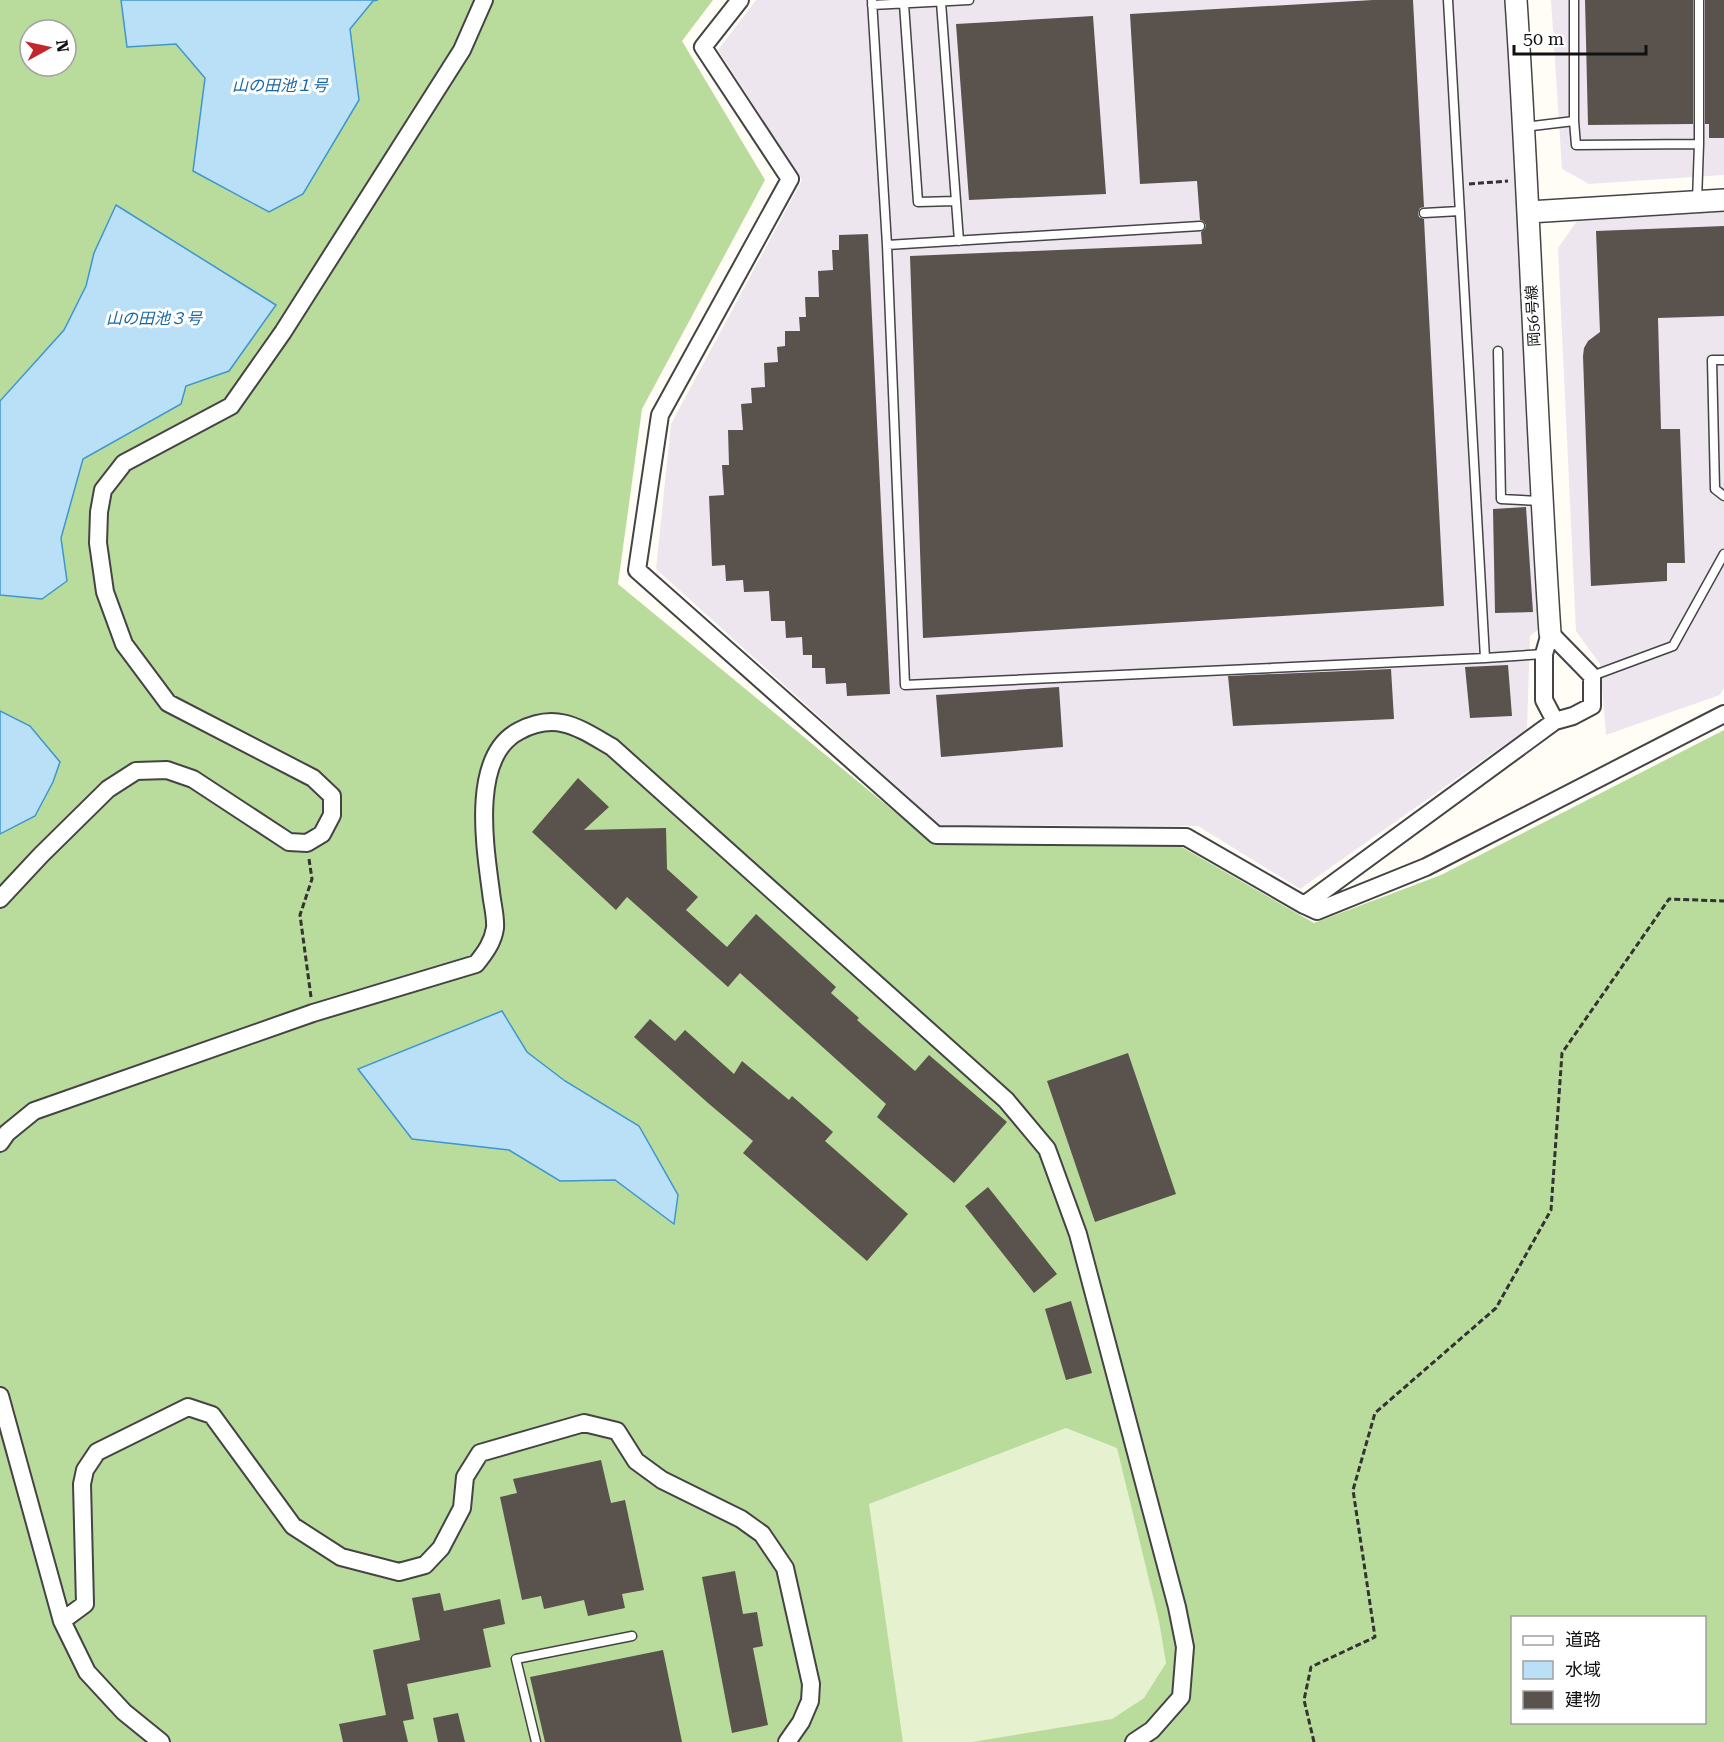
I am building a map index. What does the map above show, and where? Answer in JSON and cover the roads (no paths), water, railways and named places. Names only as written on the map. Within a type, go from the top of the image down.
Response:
[{"type":"street","points":[[0,899],[108,789],[136,771],[167,770],[193,778],[289,842],[307,843],[322,834],[332,815],[332,796],[313,778],[168,703],[124,644],[105,592],[98,543],[99,512],[103,490],[124,463],[231,406],[283,332],[462,50],[484,0]]},
{"type":"street","points":[[740,0],[704,47],[790,179],[660,415],[637,570],[936,835],[1186,837],[1304,905],[1317,910],[1426,867],[1724,714]]},
{"type":"street","name":"岡56号線","points":[[1516,0],[1527,180],[1541,501],[1550,633]]},
{"type":"street","points":[[1528,212],[1724,200]]},
{"type":"street","points":[[1304,905],[1555,721],[1573,716],[1592,706],[1592,676],[1550,633],[1544,654],[1544,700],[1555,721]]},
{"type":"street","points":[[0,1143],[7,1133],[34,1111],[313,1013],[476,963],[489,947],[495,927],[483,830],[487,781],[496,753],[511,735],[528,726],[551,721],[576,726],[612,747],[1006,1100],[1047,1149],[1078,1234],[1177,1607],[1185,1647],[1180,1697],[1152,1730],[1134,1742]]},
{"type":"street","points":[[0,1396],[62,1621],[87,1672],[124,1712],[161,1742]]},
{"type":"street","points":[[62,1621],[85,1605],[82,1484],[85,1470],[97,1452],[188,1407],[212,1416],[293,1527],[341,1557],[399,1572],[425,1565],[441,1548],[462,1508],[465,1477],[480,1453],[584,1423],[617,1431],[636,1461],[662,1480],[741,1519],[762,1534],[785,1568],[811,1684],[810,1701],[801,1722],[787,1742]]},
{"type":"lane","points":[[969,0],[904,4],[872,3],[887,245],[905,685],[1544,654]]},
{"type":"lane","points":[[1448,0],[1485,658]]},
{"type":"lane","points":[[1574,0],[1576,145],[1699,144]]},
{"type":"lane","points":[[1697,201],[1699,0]]},
{"type":"lane","points":[[946,1],[958,241]]},
{"type":"lane","points":[[904,4],[918,202],[956,201]]},
{"type":"lane","points":[[1524,127],[1574,121]]},
{"type":"lane","points":[[1424,213],[1460,211]]},
{"type":"lane","points":[[887,245],[1200,226]]},
{"type":"lane","points":[[1498,351],[1502,499],[1541,501]]},
{"type":"lane","points":[[1724,360],[1712,360],[1715,489],[1724,496]]},
{"type":"lane","points":[[1592,676],[1673,646],[1724,554]]},
{"type":"lane","points":[[536,1742],[516,1659],[632,1636]]},
{"type":"water","name":"山の田池１号","points":[[121,0],[378,0],[373,1],[350,29],[359,100],[303,194],[269,212],[193,171],[205,78],[176,44],[127,47]]},
{"type":"water","name":"山の田池３号","points":[[116,205],[276,305],[229,371],[186,386],[181,404],[83,459],[61,538],[67,581],[42,599],[0,595],[0,401],[64,330],[86,286],[94,253]]},
{"type":"water","points":[[0,711],[30,726],[60,762],[53,782],[35,816],[0,834]]},
{"type":"water","points":[[502,1011],[527,1052],[565,1081],[639,1126],[678,1195],[674,1224],[615,1180],[560,1181],[509,1150],[412,1139],[358,1069]]}]
